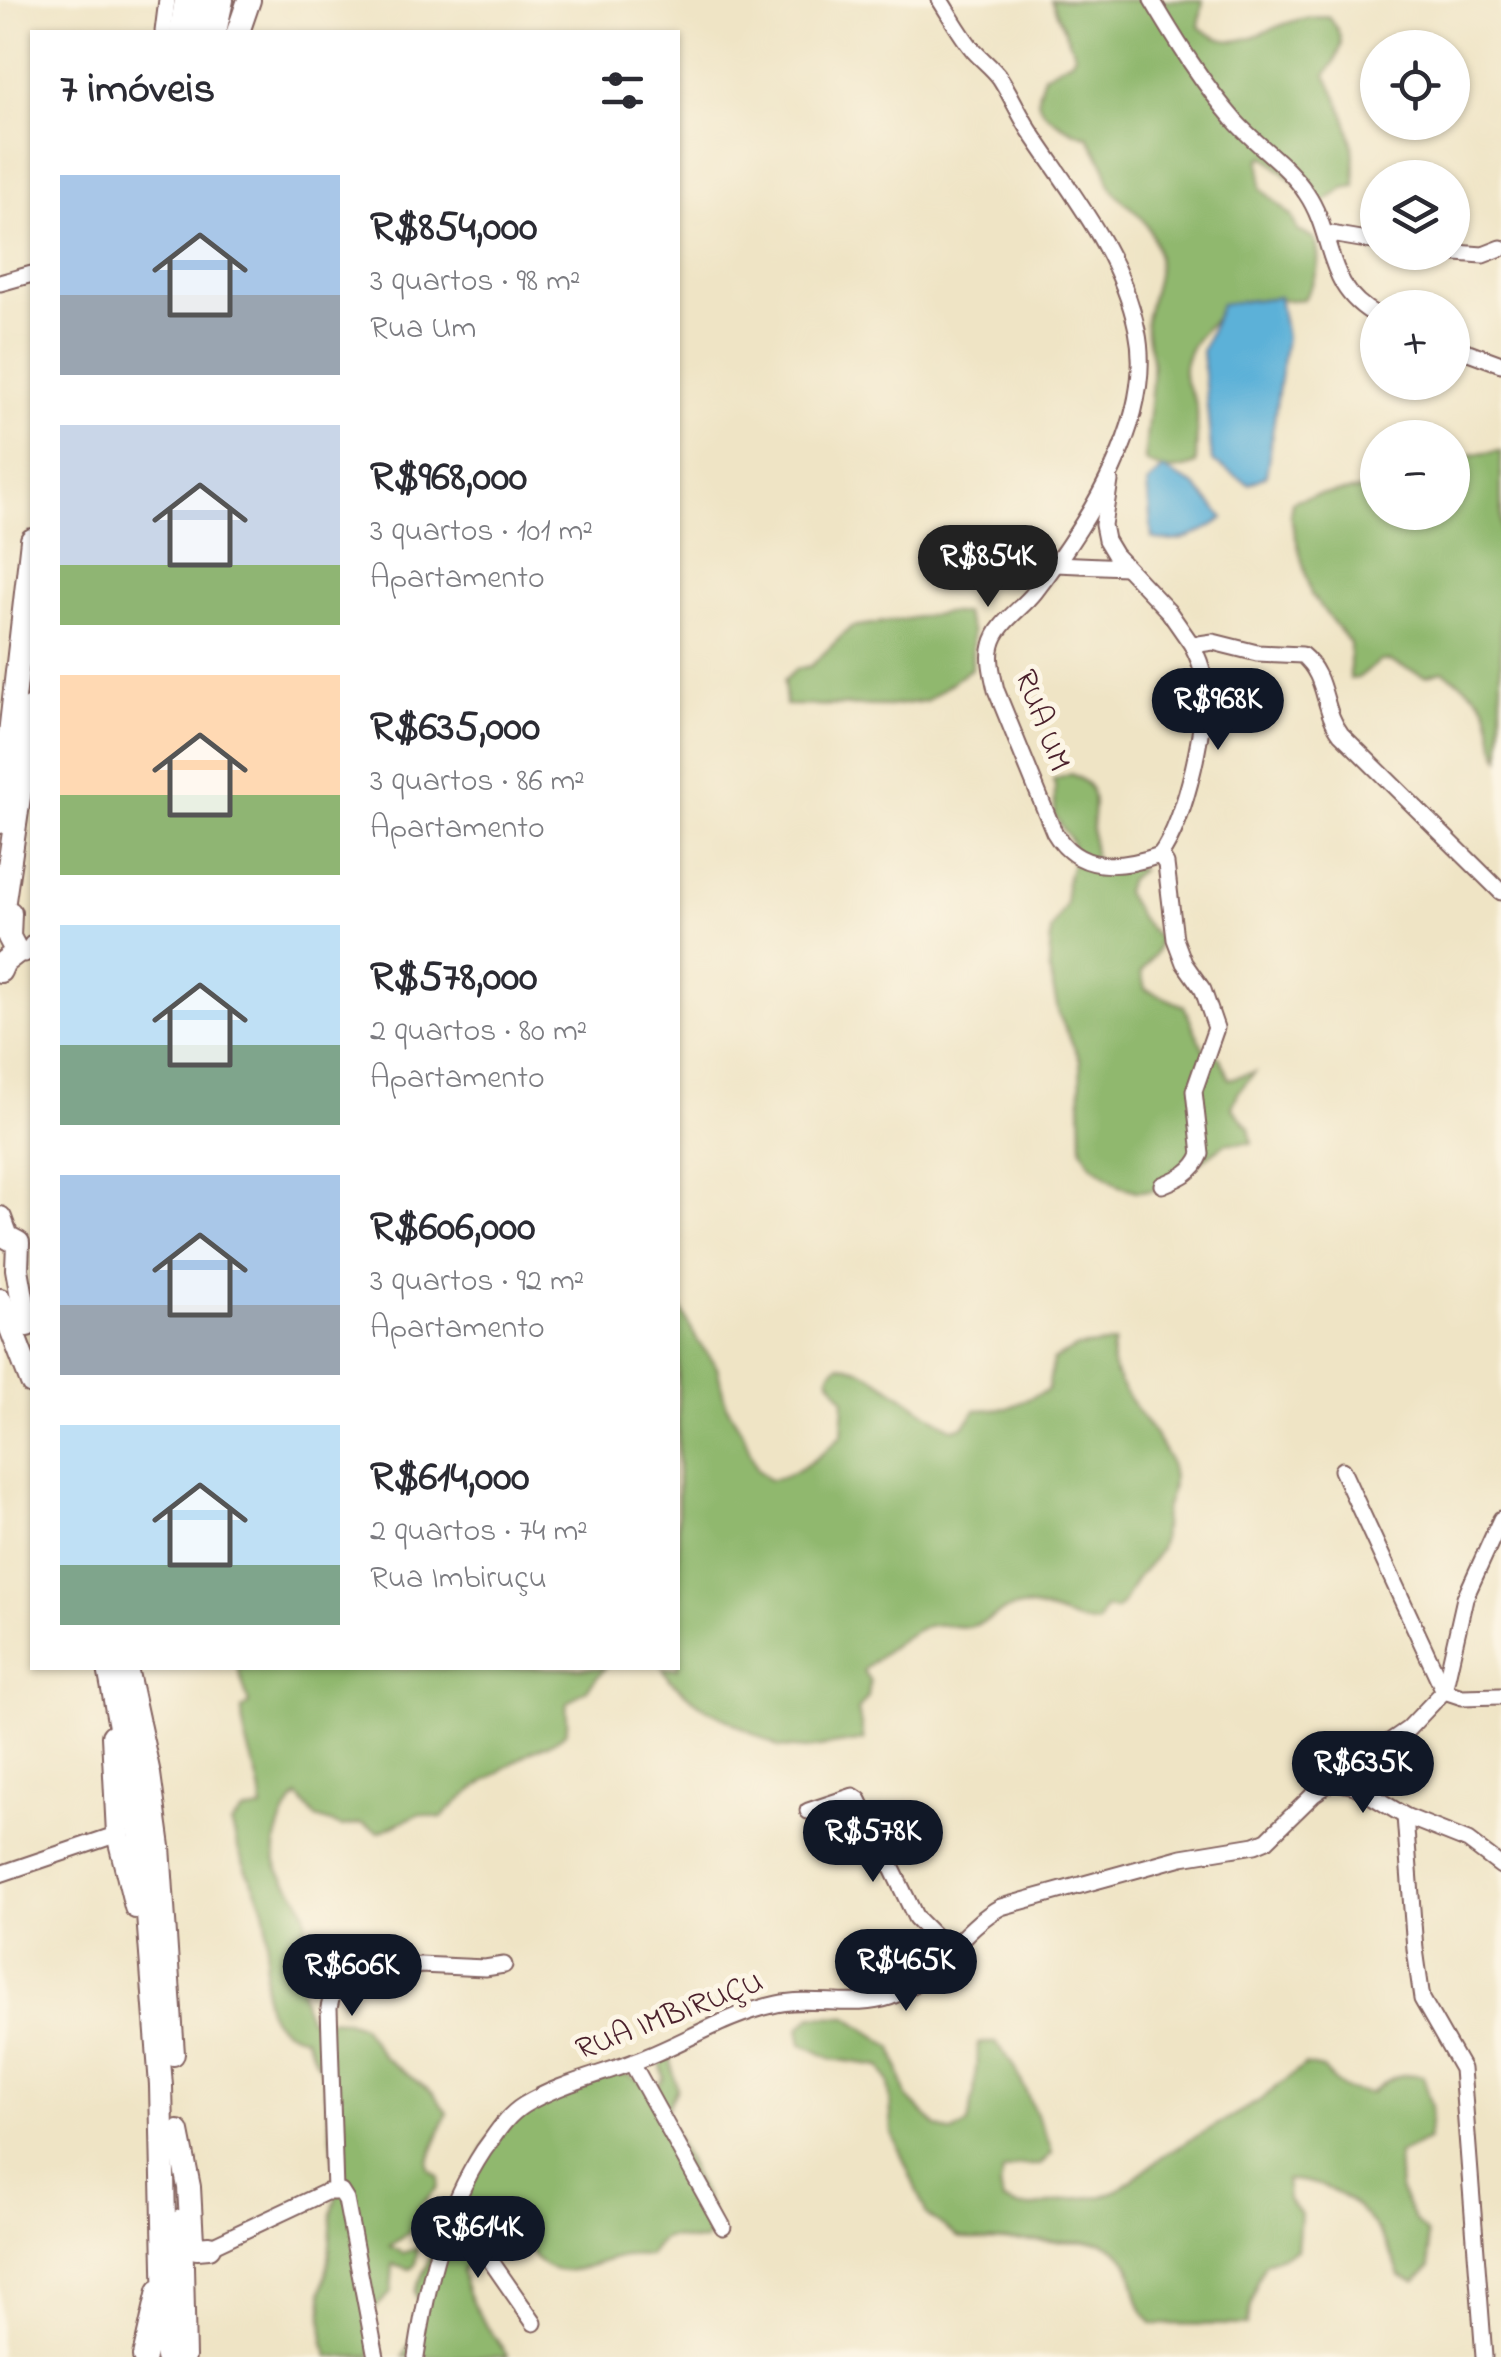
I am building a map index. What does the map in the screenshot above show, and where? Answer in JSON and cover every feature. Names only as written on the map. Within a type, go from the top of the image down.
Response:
[{"type":"highway","points":[[181,30],[186,0]]},
{"type":"highway","points":[[198,30],[206,0]]},
{"type":"highway","points":[[215,30],[222,0]]},
{"type":"highway","points":[[239,30],[249,0]]},
{"type":"highway","points":[[0,822],[30,558]]},
{"type":"highway","points":[[0,928],[30,723]]},
{"type":"highway","points":[[0,972],[4,962],[27,953],[8,933],[8,884]]},
{"type":"highway","points":[[0,1218],[7,1236],[17,1246],[30,1332]]},
{"type":"highway","points":[[1,1305],[30,1379]]},
{"type":"highway","points":[[106,1670],[116,1703],[140,1830],[161,2086],[168,2357]]},
{"type":"highway","points":[[126,1670],[149,1774],[159,1848],[178,2132],[187,2357]]},
{"type":"highway","points":[[116,1703],[112,1751],[118,1834],[134,1902],[148,1939]]},
{"type":"highway","points":[[178,2132],[189,2186],[192,2240],[196,2248],[209,2247]]},
{"type":"highway","points":[[187,2357],[192,2262],[209,2247]]},
{"type":"highway","points":[[144,2357],[166,2264]]},
{"type":"street","points":[[162,30],[167,0]]},
{"type":"street","name":"RUA UM","points":[[940,0],[972,49],[998,75],[1105,242],[1132,310],[1142,359],[1134,412],[1113,468],[1056,564],[1000,630],[992,645],[996,690],[1064,850],[1088,862],[1109,865],[1160,855]]},
{"type":"street","points":[[1152,0],[1200,77],[1237,123],[1304,189],[1317,212],[1340,283],[1360,303]]},
{"type":"street","points":[[1324,233],[1360,239]]},
{"type":"street","points":[[1470,253],[1501,248]]},
{"type":"street","points":[[0,282],[30,274]]},
{"type":"street","points":[[1470,353],[1501,364]]},
{"type":"street","points":[[1113,468],[1103,525],[1106,540],[1192,645],[1204,678],[1202,723],[1177,824],[1160,855],[1170,879],[1175,940],[1203,990],[1216,1028],[1194,1091],[1201,1154],[1185,1175],[1162,1186]]},
{"type":"street","points":[[1056,564],[1125,567]]},
{"type":"street","points":[[1192,645],[1214,642],[1256,653],[1302,655],[1324,684],[1334,725],[1341,734],[1501,892]]},
{"type":"street","points":[[1342,1470],[1444,1692]]},
{"type":"street","points":[[1444,1692],[1465,1598],[1501,1519]]},
{"type":"street","points":[[1444,1692],[1501,1696]]},
{"type":"street","name":"RUA IMBIRUÇU","points":[[416,2357],[426,2297],[449,2214],[462,2184],[511,2115],[526,2104],[717,2023],[775,2004],[887,1998],[905,1990],[984,1916],[1030,1896],[1182,1857],[1267,1840],[1314,1794],[1408,1729],[1444,1692]]},
{"type":"street","points":[[1335,1782],[1355,1786],[1406,1816],[1468,1841],[1501,1866]]},
{"type":"street","points":[[808,1810],[852,1796],[860,1800],[916,1918],[948,1950]]},
{"type":"street","points":[[1406,1816],[1420,1988],[1432,2019],[1462,2069],[1484,2357]]},
{"type":"street","points":[[0,1874],[118,1834]]},
{"type":"street","points":[[376,2357],[346,2200],[335,2190],[329,2008],[332,1995],[341,1986],[420,1965],[504,1966]]},
{"type":"street","points":[[632,2062],[723,2227]]},
{"type":"street","points":[[209,2247],[335,2190]]},
{"type":"street","points":[[449,2214],[477,2241],[534,2323]]},
{"type":"green space","points":[[1051,0],[1203,0],[1199,27],[1212,36],[1236,41],[1301,19],[1329,17],[1341,40],[1339,53],[1326,75],[1349,129],[1355,186],[1345,188],[1320,205],[1264,156],[1260,159],[1261,189],[1291,216],[1298,231],[1314,238],[1317,269],[1304,299],[1256,300],[1238,305],[1214,320],[1194,343],[1184,368],[1197,409],[1196,464],[1189,467],[1164,469],[1145,461],[1152,373],[1146,322],[1156,281],[1157,251],[1144,221],[1110,185],[1088,136],[1058,122],[1040,105],[1038,96],[1044,75],[1075,54]]},
{"type":"green space","points":[[1501,451],[1501,758],[1480,698],[1443,671],[1425,676],[1380,661],[1358,678],[1350,679],[1350,643],[1311,595],[1290,515],[1292,502],[1300,499],[1360,489],[1360,530],[1470,530],[1470,455]]},
{"type":"green space","points":[[964,613],[972,632],[972,668],[926,701],[890,706],[786,705],[784,681],[796,669],[811,666],[851,627]]},
{"type":"green space","points":[[1071,774],[1087,784],[1093,796],[1095,861],[1115,861],[1141,870],[1129,879],[1125,892],[1140,918],[1159,939],[1156,952],[1141,972],[1145,989],[1184,1006],[1203,1048],[1220,1058],[1229,1079],[1255,1072],[1232,1107],[1249,1128],[1252,1143],[1227,1143],[1171,1183],[1151,1191],[1120,1186],[1091,1164],[1082,1148],[1080,1060],[1059,1015],[1049,969],[1051,931],[1066,904],[1066,884],[1074,856],[1071,841],[1055,816],[1053,780]]},
{"type":"green space","points":[[680,1306],[697,1340],[717,1367],[726,1405],[744,1435],[756,1469],[769,1480],[799,1470],[842,1435],[844,1399],[829,1378],[839,1365],[866,1372],[954,1429],[964,1426],[976,1410],[1008,1408],[1048,1390],[1053,1360],[1077,1347],[1114,1343],[1115,1374],[1158,1440],[1172,1472],[1159,1551],[1116,1610],[1105,1608],[1098,1623],[1020,1607],[972,1626],[938,1625],[916,1631],[863,1671],[870,1681],[868,1697],[858,1710],[864,1740],[807,1749],[779,1747],[700,1705],[670,1680],[664,1670],[680,1670]]},
{"type":"green space","points":[[239,1670],[603,1670],[587,1689],[567,1703],[567,1727],[562,1736],[496,1774],[442,1818],[419,1814],[379,1832],[362,1824],[342,1827],[316,1818],[298,1796],[280,1827],[276,1862],[301,1902],[306,1918],[301,1982],[310,2019],[347,2020],[362,2026],[383,2057],[434,2094],[447,2113],[428,2163],[439,2177],[438,2187],[418,2208],[409,2232],[390,2246],[403,2253],[418,2248],[415,2265],[410,2269],[393,2264],[391,2293],[373,2310],[371,2357],[329,2357],[324,2344],[322,2293],[339,2186],[322,2071],[304,2037],[285,2030],[267,2006],[264,1910],[231,1824],[243,1812],[262,1809],[243,1722],[242,1709],[249,1704]]},
{"type":"green space","points":[[811,2016],[848,2017],[893,2048],[907,2097],[937,2127],[952,2133],[968,2124],[978,2043],[996,2043],[1019,2077],[1052,2153],[1040,2165],[1019,2165],[1003,2171],[1003,2201],[1018,2207],[1103,2196],[1118,2190],[1164,2155],[1259,2101],[1305,2065],[1323,2069],[1344,2088],[1363,2093],[1371,2093],[1395,2077],[1423,2076],[1432,2106],[1428,2140],[1398,2154],[1400,2191],[1415,2221],[1427,2234],[1430,2267],[1415,2282],[1400,2276],[1383,2239],[1358,2208],[1326,2188],[1286,2180],[1288,2199],[1300,2214],[1297,2250],[1266,2262],[1257,2280],[1247,2325],[1153,2324],[1138,2301],[1125,2258],[1102,2242],[972,2240],[957,2237],[927,2215],[892,2133],[889,2081],[880,2066],[832,2059],[802,2044],[799,2028]]},
{"type":"green space","points":[[669,2053],[677,2088],[665,2114],[711,2212],[713,2226],[705,2241],[668,2237],[649,2256],[625,2256],[562,2271],[536,2259],[512,2218],[468,2204],[464,2197],[481,2155],[506,2123],[554,2093],[607,2075],[627,2075],[656,2089],[664,2078],[659,2057]]},
{"type":"green space","points":[[441,2233],[457,2246],[468,2245],[472,2250],[471,2260],[462,2271],[465,2285],[475,2308],[508,2357],[403,2357],[422,2315],[415,2291]]},
{"type":"water","points":[[1279,297],[1286,337],[1266,476],[1249,484],[1212,461],[1202,351],[1221,304]]},
{"type":"water","points":[[1163,469],[1195,486],[1224,518],[1180,540],[1152,538],[1147,484]]}]
